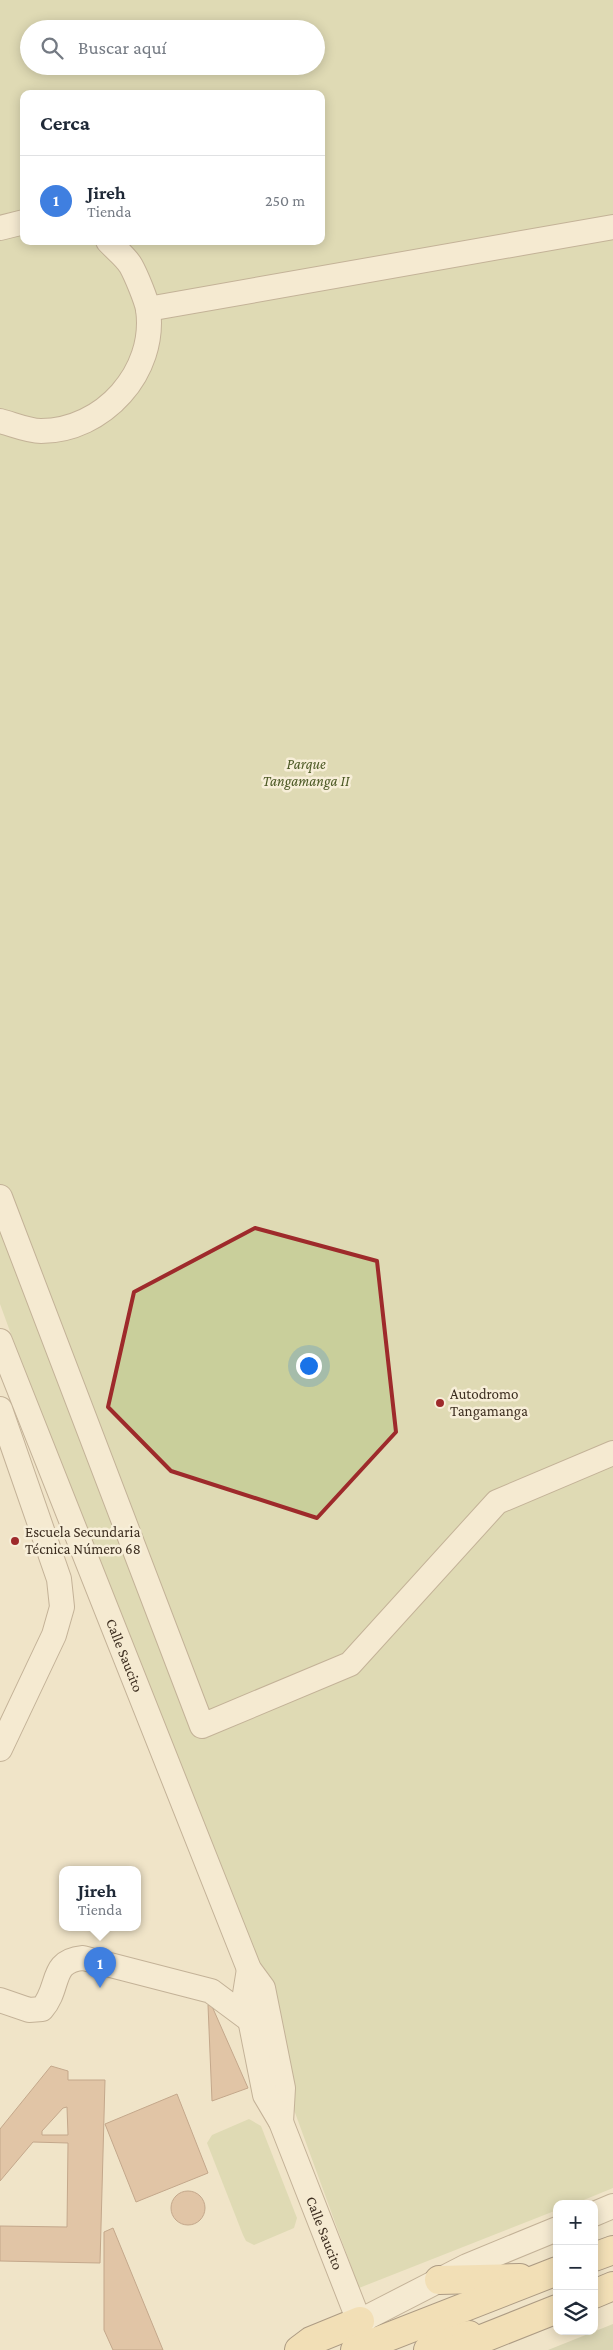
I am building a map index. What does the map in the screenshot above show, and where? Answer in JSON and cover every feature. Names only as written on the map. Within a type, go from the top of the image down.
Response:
[{"type":"main road","points":[[299,2350],[311,2341],[364,2342],[548,2274]]},
{"type":"main road","points":[[439,2280],[548,2274]]},
{"type":"main road","points":[[598,2292],[613,2286]]},
{"type":"main road","points":[[454,2350],[553,2311]]},
{"type":"main road","points":[[428,2350],[468,2335],[509,2328]]},
{"type":"street","points":[[0,228],[20,223]]},
{"type":"street","points":[[148,309],[613,227]]},
{"type":"street","points":[[0,421],[40,432],[76,426],[109,408],[133,380],[147,346],[148,309],[131,266],[112,245]]},
{"type":"street","points":[[0,1197],[202,1726],[350,1664],[497,1502],[613,1453]]},
{"type":"street","name":"Calle Saucito","points":[[0,1341],[248,1969],[264,1988],[283,2088],[281,2122]]},
{"type":"street","points":[[0,1409],[9,1457],[59,1579],[62,1607],[54,1635],[0,1749]]},
{"type":"street","points":[[9,1457],[42,1450]]},
{"type":"street","points":[[0,2000],[29,2010],[42,2008],[51,1999],[60,1967],[69,1959],[83,1958],[211,1990],[250,2019],[274,2045]]},
{"type":"street","name":"Calle Saucito","points":[[248,1969],[245,1994],[265,2095],[281,2122],[364,2342]]},
{"type":"street","points":[[598,2212],[613,2206]]},
{"type":"street","points":[[364,2342],[439,2280],[467,2266],[553,2231]]},
{"type":"highlighted area","points":[[255,1228],[377,1261],[396,1432],[317,1518],[171,1471],[108,1407],[134,1292]]},
{"type":"green space","name":"Parque Tangamanga II","points":[[0,0],[613,0],[613,2188],[584,2200],[553,2200],[553,2212],[359,2288],[0,1304]]},
{"type":"green space","points":[[249,2119],[261,2126],[297,2218],[294,2228],[254,2245],[246,2241],[243,2235],[207,2143],[212,2135]]},
{"type":"green space","points":[[613,2324],[613,2350],[548,2350],[586,2335],[598,2335],[598,2330]]},
{"type":"building","points":[[211,2004],[248,2088],[212,2101],[208,2005]]},
{"type":"building","points":[[51,2066],[68,2071],[68,2080],[105,2080],[100,2263],[0,2261],[0,2226],[67,2227],[68,2143],[33,2142],[0,2181],[0,2129]],"holes":[[[67,2107],[68,2135],[42,2135],[42,2131],[63,2108]]]},
{"type":"building","points":[[177,2094],[208,2173],[136,2202],[105,2124]]},
{"type":"building","points":[[188,2191],[200,2196],[205,2208],[200,2220],[188,2225],[176,2220],[171,2208],[176,2196]]},
{"type":"building","points":[[113,2228],[163,2350],[113,2350],[104,2330],[104,2232]]},
{"type":"place","name":"Autodromo Tangamanga","points":[[440,1403]]},
{"type":"place","name":"Escuela Secundaria Técnica Número 68","points":[[15,1541]]},
{"type":"place","name":"Jireh","points":[[100,1988]]}]
